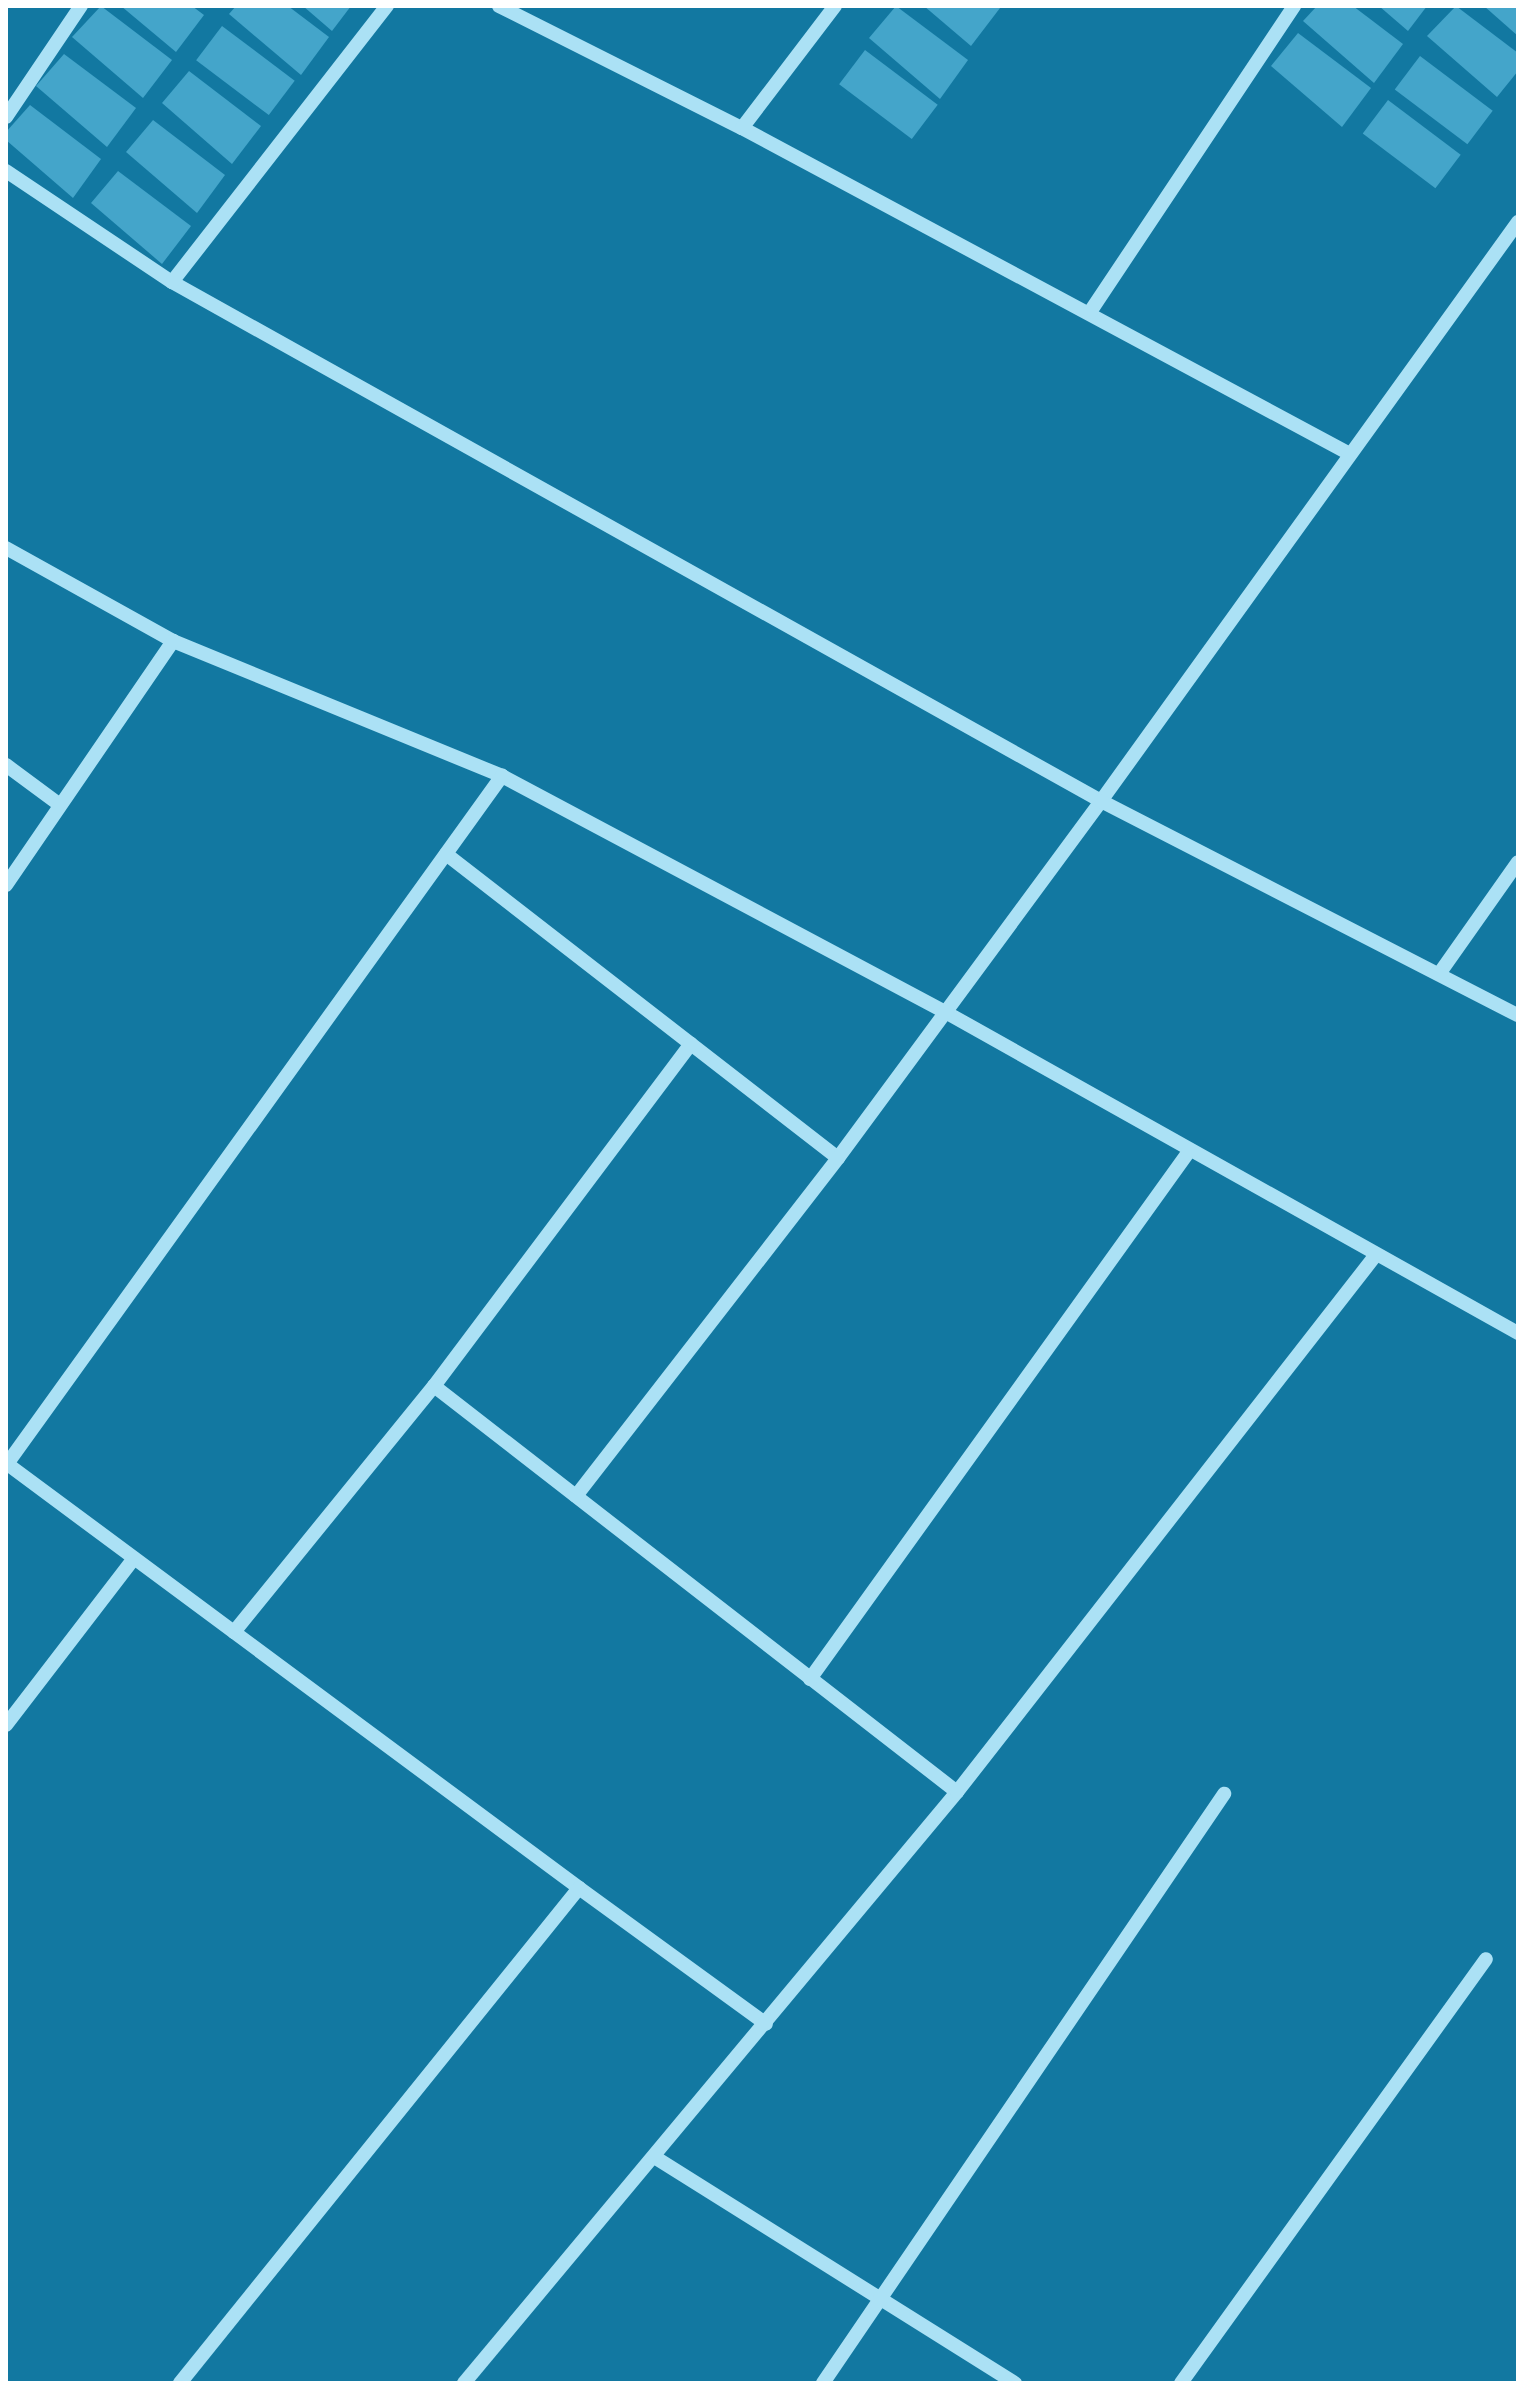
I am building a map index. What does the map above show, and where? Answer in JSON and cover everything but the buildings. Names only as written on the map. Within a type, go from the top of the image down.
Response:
[{"type":"street","points":[[6,117],[81,6]]},
{"type":"street","points":[[172,282],[387,6]]},
{"type":"street","points":[[499,6],[742,128],[1350,454]]},
{"type":"street","points":[[742,128],[835,6]]},
{"type":"street","points":[[1090,312],[1294,6]]},
{"type":"street","points":[[6,171],[172,282],[1101,801],[1518,1015]]},
{"type":"street","points":[[576,1496],[947,1013],[1518,222]]},
{"type":"street","points":[[6,548],[173,641],[502,776],[947,1013],[1375,1256],[1518,1333]]},
{"type":"street","points":[[6,885],[173,641]]},
{"type":"street","points":[[6,765],[60,805]]},
{"type":"street","points":[[502,776],[7,1463],[766,2024]]},
{"type":"street","points":[[446,854],[838,1158]]},
{"type":"street","points":[[1439,974],[1518,862]]},
{"type":"street","points":[[234,1632],[434,1386],[691,1044]]},
{"type":"street","points":[[810,1679],[1190,1150]]},
{"type":"street","points":[[464,2383],[656,2158],[957,1792],[1375,1256]]},
{"type":"street","points":[[434,1386],[957,1792]]},
{"type":"street","points":[[6,1725],[134,1558]]},
{"type":"street","points":[[823,2383],[883,2300],[1224,1794]]},
{"type":"street","points":[[180,2383],[579,1888]]},
{"type":"street","points":[[1181,2383],[1486,1959]]},
{"type":"street","points":[[656,2158],[1015,2383]]}]
